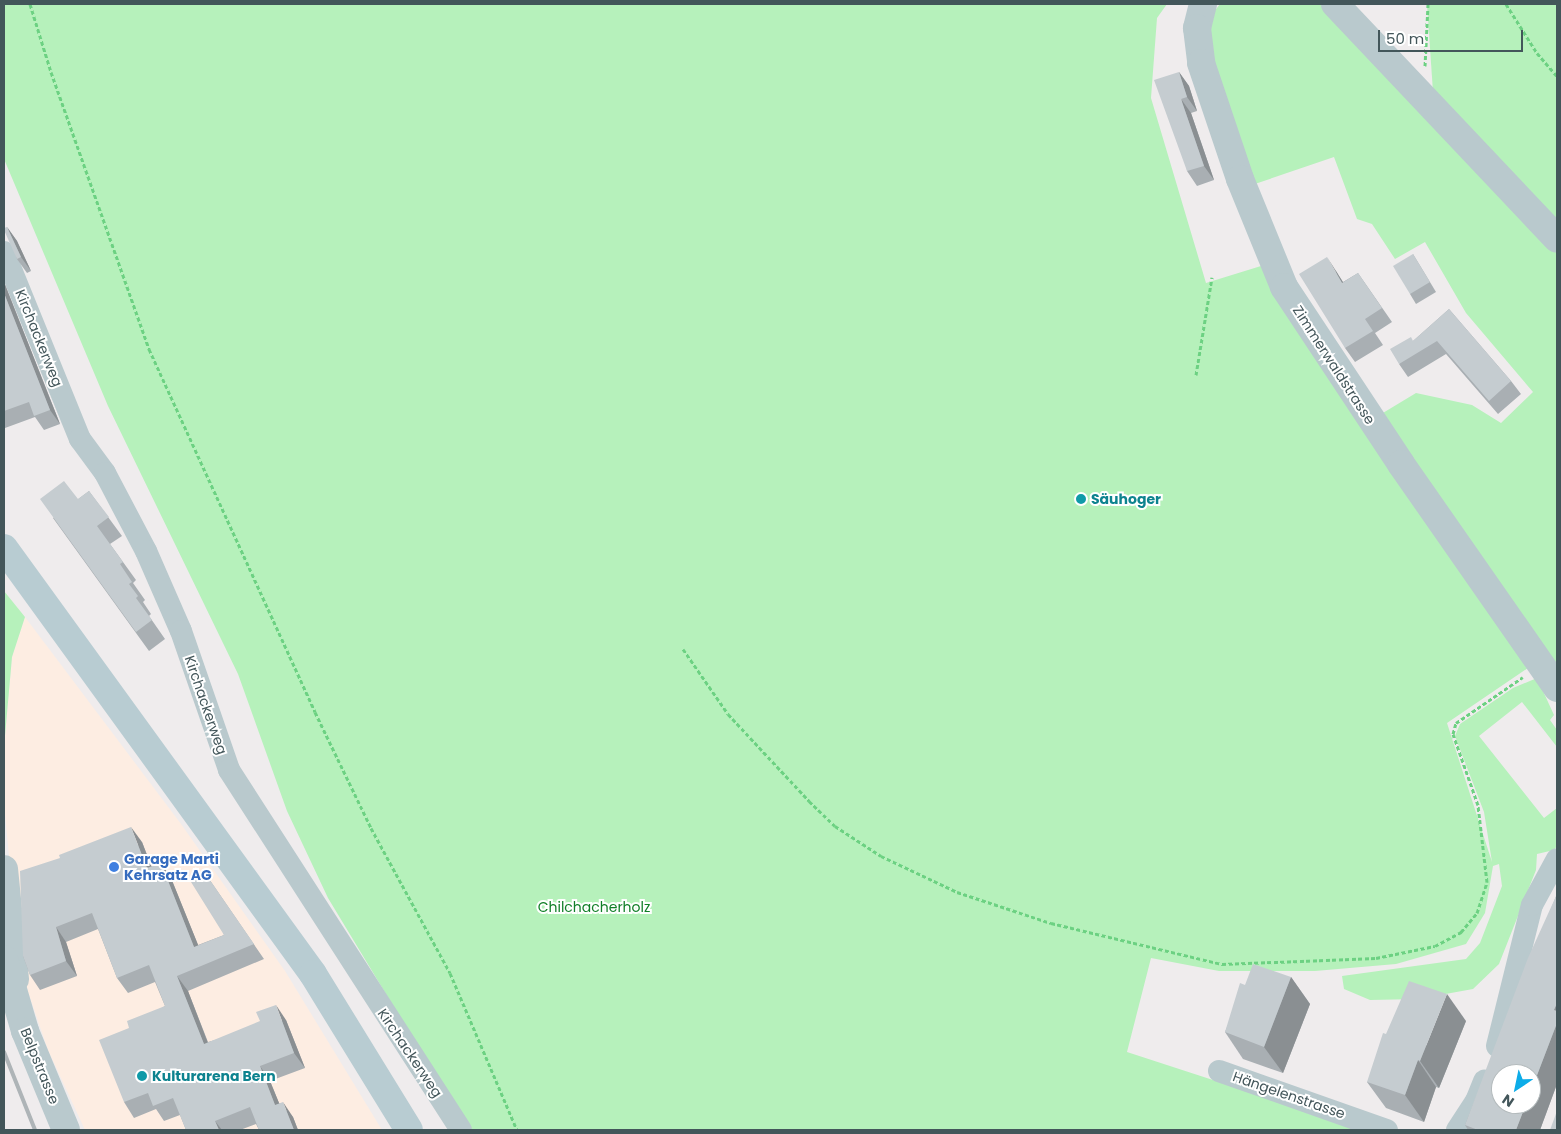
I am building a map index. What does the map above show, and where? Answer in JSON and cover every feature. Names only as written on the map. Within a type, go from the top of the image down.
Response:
[{"type":"main road","points":[[4,548],[313,974],[409,1130]]},
{"type":"street","name":"Zimmerwaldstrasse","points":[[1204,4],[1197,28],[1201,63],[1240,179],[1281,280],[1343,380],[1539,666],[1557,688]]},
{"type":"street","points":[[1335,4],[1557,239]]},
{"type":"street","name":"Kirchackerweg","points":[[4,252],[80,439],[105,474],[146,551],[181,631],[229,770],[461,1130]]},
{"type":"street","points":[[1457,1130],[1476,1101],[1483,1083],[1503,1028],[1516,960],[1532,905],[1557,859]]},
{"type":"street","name":"Belpstrasse","points":[[4,869],[16,1000]]},
{"type":"street","name":"Belpstrasse","points":[[4,959],[40,1072],[66,1130]]},
{"type":"street","name":"Hängelenstrasse","points":[[1219,1071],[1387,1130]]},
{"type":"path","points":[[30,4],[51,72],[149,349],[315,712],[379,844],[450,973],[517,1130]]},
{"type":"path","points":[[1416,89],[1425,71],[1428,4]]},
{"type":"path","points":[[1506,4],[1537,53],[1557,76]]},
{"type":"path","points":[[1196,375],[1212,277]]},
{"type":"path","points":[[683,649],[728,714],[809,801],[835,826],[881,856],[958,892],[1051,923],[1222,964],[1376,958],[1435,946],[1461,932],[1477,913],[1487,882],[1478,805],[1453,734],[1456,723],[1539,666]]},
{"type":"shaded area","points":[[25,617],[181,824],[285,971],[382,1130],[85,1130],[48,1050],[28,992],[16,929],[4,804],[4,747],[12,657]]},
{"type":"green space","name":"Chilchacherholz","points":[[4,4],[1167,4],[1157,18],[1151,98],[1206,283],[1261,266],[1363,425],[1416,393],[1472,405],[1501,423],[1533,392],[1466,313],[1425,242],[1395,259],[1372,224],[1357,219],[1334,157],[1252,185],[1214,73],[1209,38],[1213,13],[1220,4],[1320,4],[1557,252],[1557,663],[1547,655],[1447,723],[1492,862],[1484,812],[1455,736],[1460,724],[1513,688],[1537,678],[1554,715],[1550,720],[1557,730],[1557,747],[1522,702],[1479,736],[1544,818],[1557,808],[1557,846],[1554,850],[1537,854],[1536,870],[1499,964],[1473,989],[1418,999],[1370,1000],[1344,989],[1342,976],[1466,959],[1480,943],[1502,886],[1499,864],[1493,866],[1485,913],[1466,944],[1396,964],[1315,971],[1219,971],[1151,958],[1127,1052],[1367,1130],[468,1130],[328,898],[287,811],[238,674],[108,406],[4,159]]},
{"type":"green space","points":[[1427,4],[1557,4],[1557,226],[1433,92]]},
{"type":"green space","points":[[4,591],[25,617],[12,657],[4,747]]},
{"type":"building","points":[[1179,72],[1187,97],[1181,99],[1204,166],[1187,171],[1154,80]]},
{"type":"building","points":[[7,227],[21,257],[17,259],[4,230]]},
{"type":"building","points":[[1413,254],[1430,282],[1410,294],[1393,266]]},
{"type":"building","points":[[1327,257],[1342,283],[1358,273],[1382,308],[1365,319],[1373,331],[1345,348],[1299,274]]},
{"type":"building","points":[[4,293],[50,410],[34,416],[29,402],[4,411]]},
{"type":"building","points":[[1449,309],[1511,381],[1489,401],[1437,341],[1399,364],[1390,349],[1411,337],[1413,341]]},
{"type":"building","points":[[64,481],[78,499],[89,491],[109,517],[97,526],[123,562],[120,564],[132,582],[129,584],[138,596],[136,598],[152,620],[136,632],[40,499]]},
{"type":"building","points":[[131,827],[147,868],[161,863],[194,947],[224,935],[191,882],[205,873],[254,944],[177,976],[204,1044],[260,1021],[256,1012],[276,1005],[294,1053],[260,1066],[275,1105],[283,1102],[294,1130],[259,1130],[250,1107],[215,1121],[219,1130],[186,1130],[173,1098],[153,1106],[148,1093],[124,1102],[99,1040],[129,1028],[127,1021],[165,1006],[149,965],[117,978],[92,913],[56,927],[66,961],[30,975],[23,956],[20,871],[60,858],[59,855]]},
{"type":"building","points":[[1557,894],[1557,1003],[1554,1010],[1557,1011],[1557,1023],[1541,1065],[1491,1064],[1491,1114],[1522,1114],[1516,1130],[1478,1130],[1465,1125],[1528,958]]},
{"type":"building","points":[[1253,964],[1291,977],[1264,1047],[1225,1032],[1240,983],[1245,985]]},
{"type":"building","points":[[1409,981],[1447,994],[1405,1095],[1367,1082],[1383,1033],[1386,1034]]},
{"type":"building","points":[[1557,1111],[1557,1130],[1550,1130]]},
{"type":"railway","points":[[4,1052],[35,1130]]},
{"type":"place","name":"Säuhoger","points":[[1081,499]]},
{"type":"place","name":"Garage Marti Kehrsatz AG","points":[[114,867]]},
{"type":"place","name":"Kulturarena Bern","points":[[142,1076]]}]
